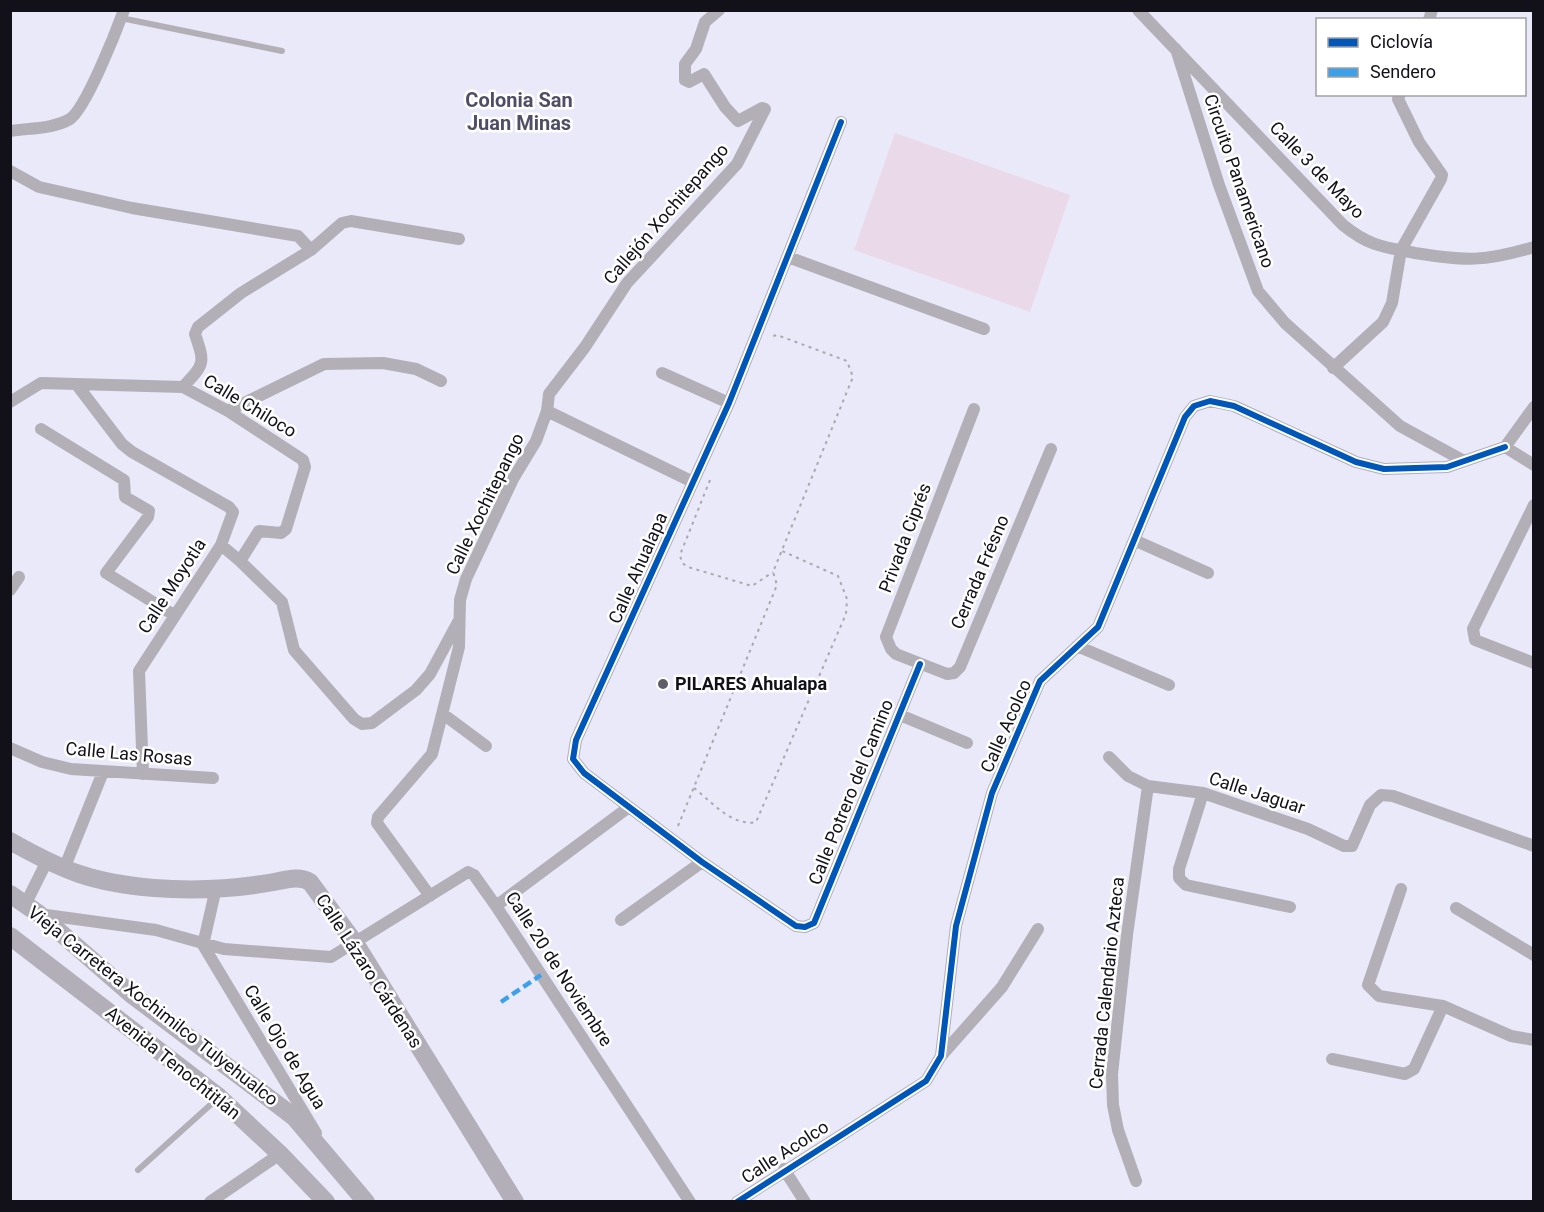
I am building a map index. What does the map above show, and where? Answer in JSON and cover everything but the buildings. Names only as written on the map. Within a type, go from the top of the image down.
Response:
[{"type":"main road","name":"Calle Lázaro Cárdenas","points":[[10,841],[55,865],[109,883],[155,888],[216,888],[305,879],[354,943],[515,1202]]},
{"type":"main road","name":"Vieja Carretera Xochimilco Tulyehualco","points":[[25,904],[131,994],[294,1117],[366,1202]]},
{"type":"main road","name":"Avenida Tenochtitlán","points":[[10,936],[219,1097],[322,1197]]},
{"type":"main road","points":[[322,1197],[336,1167]]},
{"type":"street","name":"Callejón Xochitepango","points":[[547,411],[549,394],[585,347],[627,283],[737,164],[765,109],[762,108],[738,121],[725,107],[704,74],[689,82],[685,80],[685,64],[696,49],[705,22],[719,10]]},
{"type":"street","name":"Circuito Panamericano","points":[[1138,10],[1176,50],[1219,185],[1258,291],[1285,323],[1400,426],[1464,461]]},
{"type":"street","points":[[10,131],[56,125],[71,118],[82,105],[122,14]]},
{"type":"street","name":"Calle 3 de Mayo","points":[[1176,50],[1343,225],[1361,240],[1381,248],[1462,260],[1502,257],[1533,247]]},
{"type":"street","points":[[1333,368],[1383,322],[1392,303],[1401,250],[1442,175],[1419,142],[1398,99],[1399,96]]},
{"type":"street","name":"Calle Ahualapa","points":[[805,927],[796,926],[702,862],[584,772],[573,759],[576,740],[729,403],[841,122]]},
{"type":"street","points":[[10,171],[39,188],[132,208],[298,236],[311,250]]},
{"type":"street","points":[[183,387],[201,366],[203,359],[195,334],[198,327],[241,293],[311,250],[342,223],[351,221],[459,240]]},
{"type":"street","points":[[788,257],[984,329]]},
{"type":"street","points":[[228,411],[324,364],[383,363],[416,369],[441,381]]},
{"type":"street","points":[[662,373],[729,403]]},
{"type":"street","name":"Calle Chiloco","points":[[10,402],[40,383],[183,387],[228,411],[303,460],[304,467],[286,529],[281,533],[259,531],[240,561]]},
{"type":"street","name":"Calle Moyotla","points":[[76,385],[122,444],[132,452],[229,507],[233,512],[221,545],[139,671],[143,774]]},
{"type":"street","name":"Calle Acolco","points":[[737,1202],[784,1169],[926,1081],[941,1056],[956,926],[992,793],[1040,681],[1098,627],[1185,417],[1194,406],[1210,401],[1234,406],[1356,462],[1384,469],[1447,467],[1464,461]]},
{"type":"street","points":[[1464,461],[1505,447],[1533,407]]},
{"type":"street","name":"Privada Ciprés","points":[[920,664],[896,654],[891,650],[886,637],[974,409]]},
{"type":"street","points":[[547,411],[693,482]]},
{"type":"street","name":"Calle Xochitepango","points":[[430,896],[377,824],[378,817],[432,754],[459,647],[460,600],[466,579],[513,479],[536,441],[547,411]]},
{"type":"street","points":[[41,429],[124,480],[125,497],[148,511],[148,517],[106,573],[174,615]]},
{"type":"street","points":[[1505,447],[1533,465]]},
{"type":"street","name":"Cerrada Frésno","points":[[920,664],[947,674],[954,673],[960,667],[1051,449]]},
{"type":"street","points":[[1533,505],[1473,629],[1475,640],[1533,663]]},
{"type":"street","points":[[1134,540],[1208,573]]},
{"type":"street","points":[[221,545],[282,603],[294,650],[354,719],[362,724],[372,723],[416,690],[430,674],[459,621]]},
{"type":"street","points":[[10,590],[19,577]]},
{"type":"street","points":[[1077,646],[1169,684]]},
{"type":"street","name":"Calle Potrero del Camino","points":[[805,927],[814,923],[920,664]]},
{"type":"street","points":[[443,714],[486,746]]},
{"type":"street","points":[[900,715],[967,743]]},
{"type":"street","name":"Calle Las Rosas","points":[[10,748],[42,762],[103,772],[213,778]]},
{"type":"street","points":[[1109,756],[1128,776],[1148,786]]},
{"type":"street","points":[[103,772],[55,865],[25,904],[156,930],[204,945],[235,950],[331,957],[354,943]]},
{"type":"street","name":"Calle Jaguar","points":[[1148,786],[1203,793],[1308,829],[1344,846],[1352,846],[1370,805],[1381,795],[1393,796],[1533,846]]},
{"type":"street","name":"Cerrada Calendario Azteca","points":[[1136,1181],[1118,1130],[1113,1104],[1112,1074],[1127,935],[1148,786]]},
{"type":"street","points":[[1203,793],[1179,869],[1179,878],[1186,885],[1290,907]]},
{"type":"street","points":[[496,906],[629,807]]},
{"type":"street","points":[[621,920],[702,862]]},
{"type":"street","name":"Calle 20 de Noviembre","points":[[354,943],[468,872],[474,875],[690,1202]]},
{"type":"street","points":[[204,945],[216,888]]},
{"type":"street","points":[[1401,889],[1368,985],[1379,996],[1443,1006],[1511,1036],[1533,1040]]},
{"type":"street","points":[[1456,908],[1533,955]]},
{"type":"street","points":[[941,1056],[1002,987],[1038,929]]},
{"type":"street","name":"Calle Ojo de Agua","points":[[204,945],[336,1167]]},
{"type":"street","points":[[1332,1059],[1405,1074],[1414,1069],[1443,1006]]},
{"type":"street","points":[[210,1202],[280,1154]]},
{"type":"street","points":[[784,1169],[805,1202]]},
{"type":"lane","points":[[122,14],[282,51]]},
{"type":"lane","points":[[138,1170],[219,1097]]},
{"type":"path","points":[[711,478],[680,555],[682,562],[688,567],[752,586],[773,572],[853,377],[847,361],[797,343],[777,336],[769,336],[763,345]]},
{"type":"path","points":[[694,788],[735,820],[747,824],[756,822],[846,614],[847,599],[838,576],[782,551]]},
{"type":"path","points":[[672,840],[777,585],[773,572]]},
{"type":"shaded area","points":[[895,133],[1070,195],[1030,312],[854,250]]},
{"type":"marked path","points":[[501,1002],[541,975]]},
{"type":"cycle path","points":[[841,122],[729,403],[576,740],[573,759],[584,773],[702,862],[796,926],[805,927],[814,923],[920,664]]},
{"type":"cycle path","points":[[737,1202],[926,1081],[941,1056],[956,926],[992,793],[1040,681],[1098,627],[1185,417],[1194,406],[1210,401],[1234,406],[1356,462],[1384,469],[1447,467],[1505,447]]},
{"type":"place","name":"PILARES Ahualapa","points":[[663,684]]},
{"type":"district","name":"Colonia San Juan Minas","points":[[519,112]]}]
